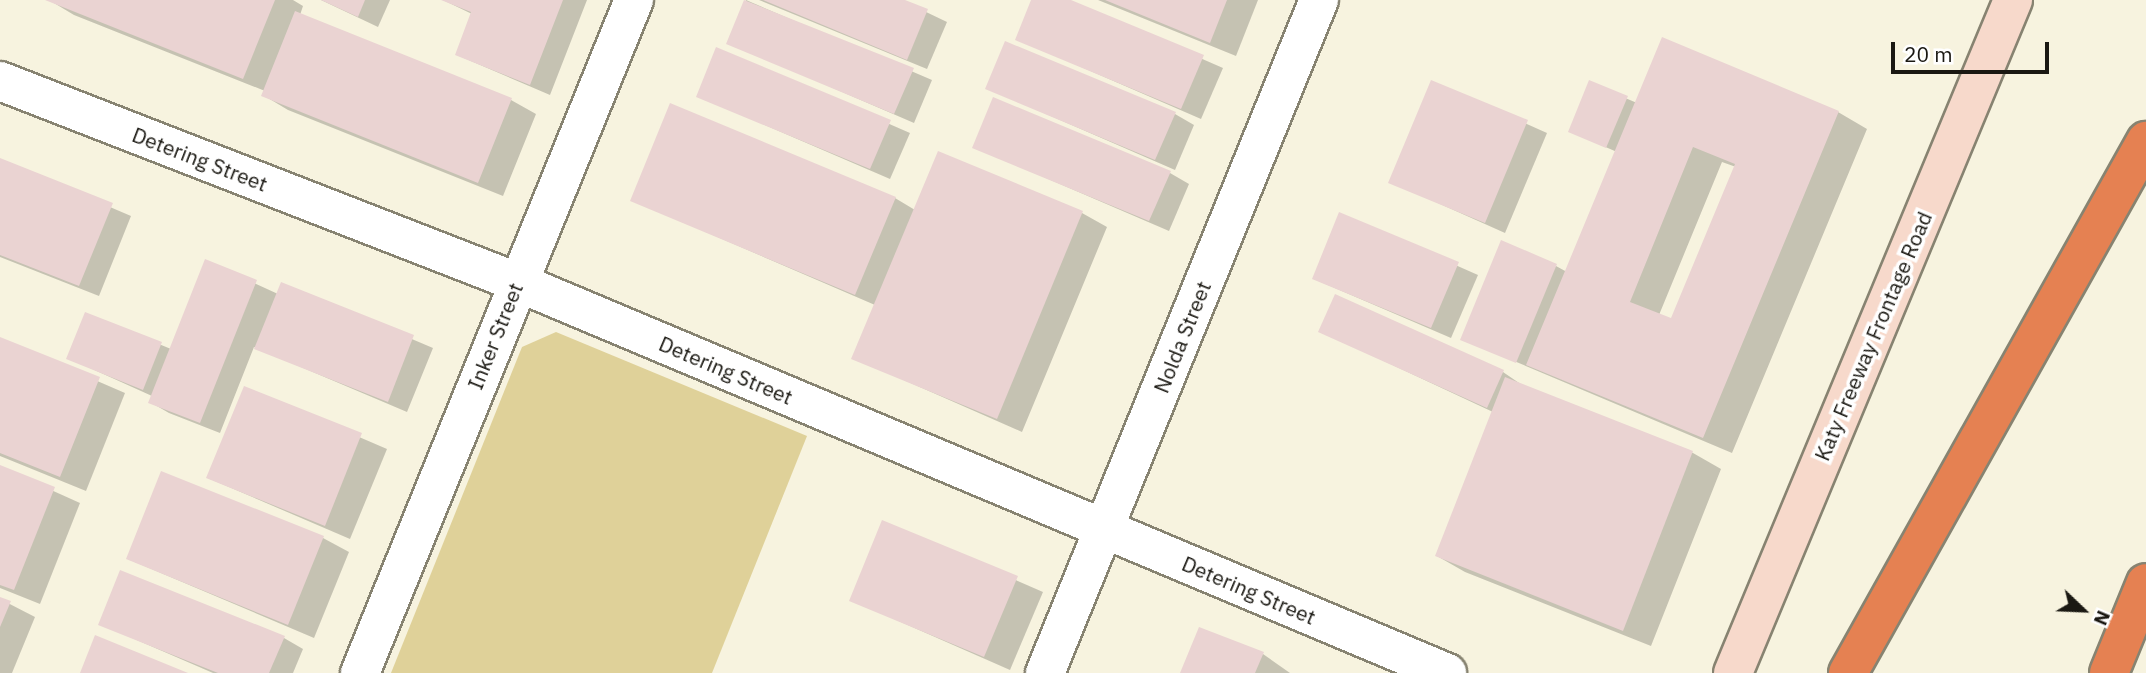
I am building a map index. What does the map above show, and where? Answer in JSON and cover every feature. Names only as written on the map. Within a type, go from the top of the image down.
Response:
[{"type":"highway","points":[[1848,673],[2146,141]]},
{"type":"highway","points":[[2109,673],[2146,583]]},
{"type":"main road","name":"Katy Freeway Frontage Road","points":[[1733,673],[2013,0]]},
{"type":"street","name":"Inker Street","points":[[360,673],[634,0]]},
{"type":"street","name":"Nolda Street","points":[[1045,673],[1319,0]]},
{"type":"street","name":"Detering Street","points":[[0,81],[517,282],[1447,673]]},
{"type":"shaded area","points":[[556,332],[807,436],[712,673],[391,673],[522,347]]},
{"type":"building","points":[[45,0],[275,0],[243,79]]},
{"type":"building","points":[[321,0],[365,0],[358,17]]},
{"type":"building","points":[[441,0],[563,0],[530,85],[455,55],[471,12]]},
{"type":"building","points":[[744,0],[914,68],[894,114],[726,44]]},
{"type":"building","points":[[763,0],[905,0],[928,9],[907,60]]},
{"type":"building","points":[[1031,0],[1071,0],[1204,55],[1181,109],[1015,40]]},
{"type":"building","points":[[1105,0],[1227,0],[1210,43]]},
{"type":"building","points":[[295,11],[512,98],[478,183],[261,96]]},
{"type":"building","points":[[1662,37],[1839,111],[1703,438],[1526,365]],"holes":[[[1693,147],[1735,164],[1671,318],[1630,302]]]},
{"type":"building","points":[[1005,41],[1176,112],[1155,160],[985,89]]},
{"type":"building","points":[[716,47],[891,120],[870,169],[696,97]]},
{"type":"building","points":[[1431,80],[1528,120],[1485,223],[1388,183]]},
{"type":"building","points":[[1589,80],[1628,96],[1606,148],[1568,132]]},
{"type":"building","points":[[993,97],[1171,171],[1149,221],[972,148]]},
{"type":"building","points":[[670,103],[896,197],[855,295],[630,201]]},
{"type":"building","points":[[938,151],[1083,211],[997,419],[851,359]]},
{"type":"building","points":[[0,158],[113,203],[79,286],[0,255]]},
{"type":"building","points":[[1339,212],[1459,262],[1431,328],[1312,279]]},
{"type":"building","points":[[1501,240],[1557,264],[1516,363],[1460,340]]},
{"type":"building","points":[[205,259],[257,280],[200,423],[148,403]]},
{"type":"building","points":[[281,282],[414,335],[388,402],[254,349]]},
{"type":"building","points":[[1335,294],[1504,370],[1487,408],[1318,332]]},
{"type":"building","points":[[85,312],[162,342],[143,390],[66,359]]},
{"type":"building","points":[[0,337],[100,377],[60,477],[0,453]]},
{"type":"building","points":[[1505,377],[1693,451],[1623,631],[1435,556]]},
{"type":"building","points":[[244,386],[362,433],[325,526],[206,478]]},
{"type":"building","points":[[0,465],[55,487],[14,590],[0,585]]},
{"type":"building","points":[[161,471],[324,536],[288,625],[126,559]]},
{"type":"building","points":[[882,520],[1018,576],[984,657],[849,601]]},
{"type":"building","points":[[120,570],[285,636],[269,673],[218,673],[98,625]]},
{"type":"building","points":[[0,597],[11,601],[0,627]]},
{"type":"building","points":[[1199,627],[1264,652],[1255,673],[1180,673]]},
{"type":"building","points":[[95,635],[188,673],[80,673]]}]
